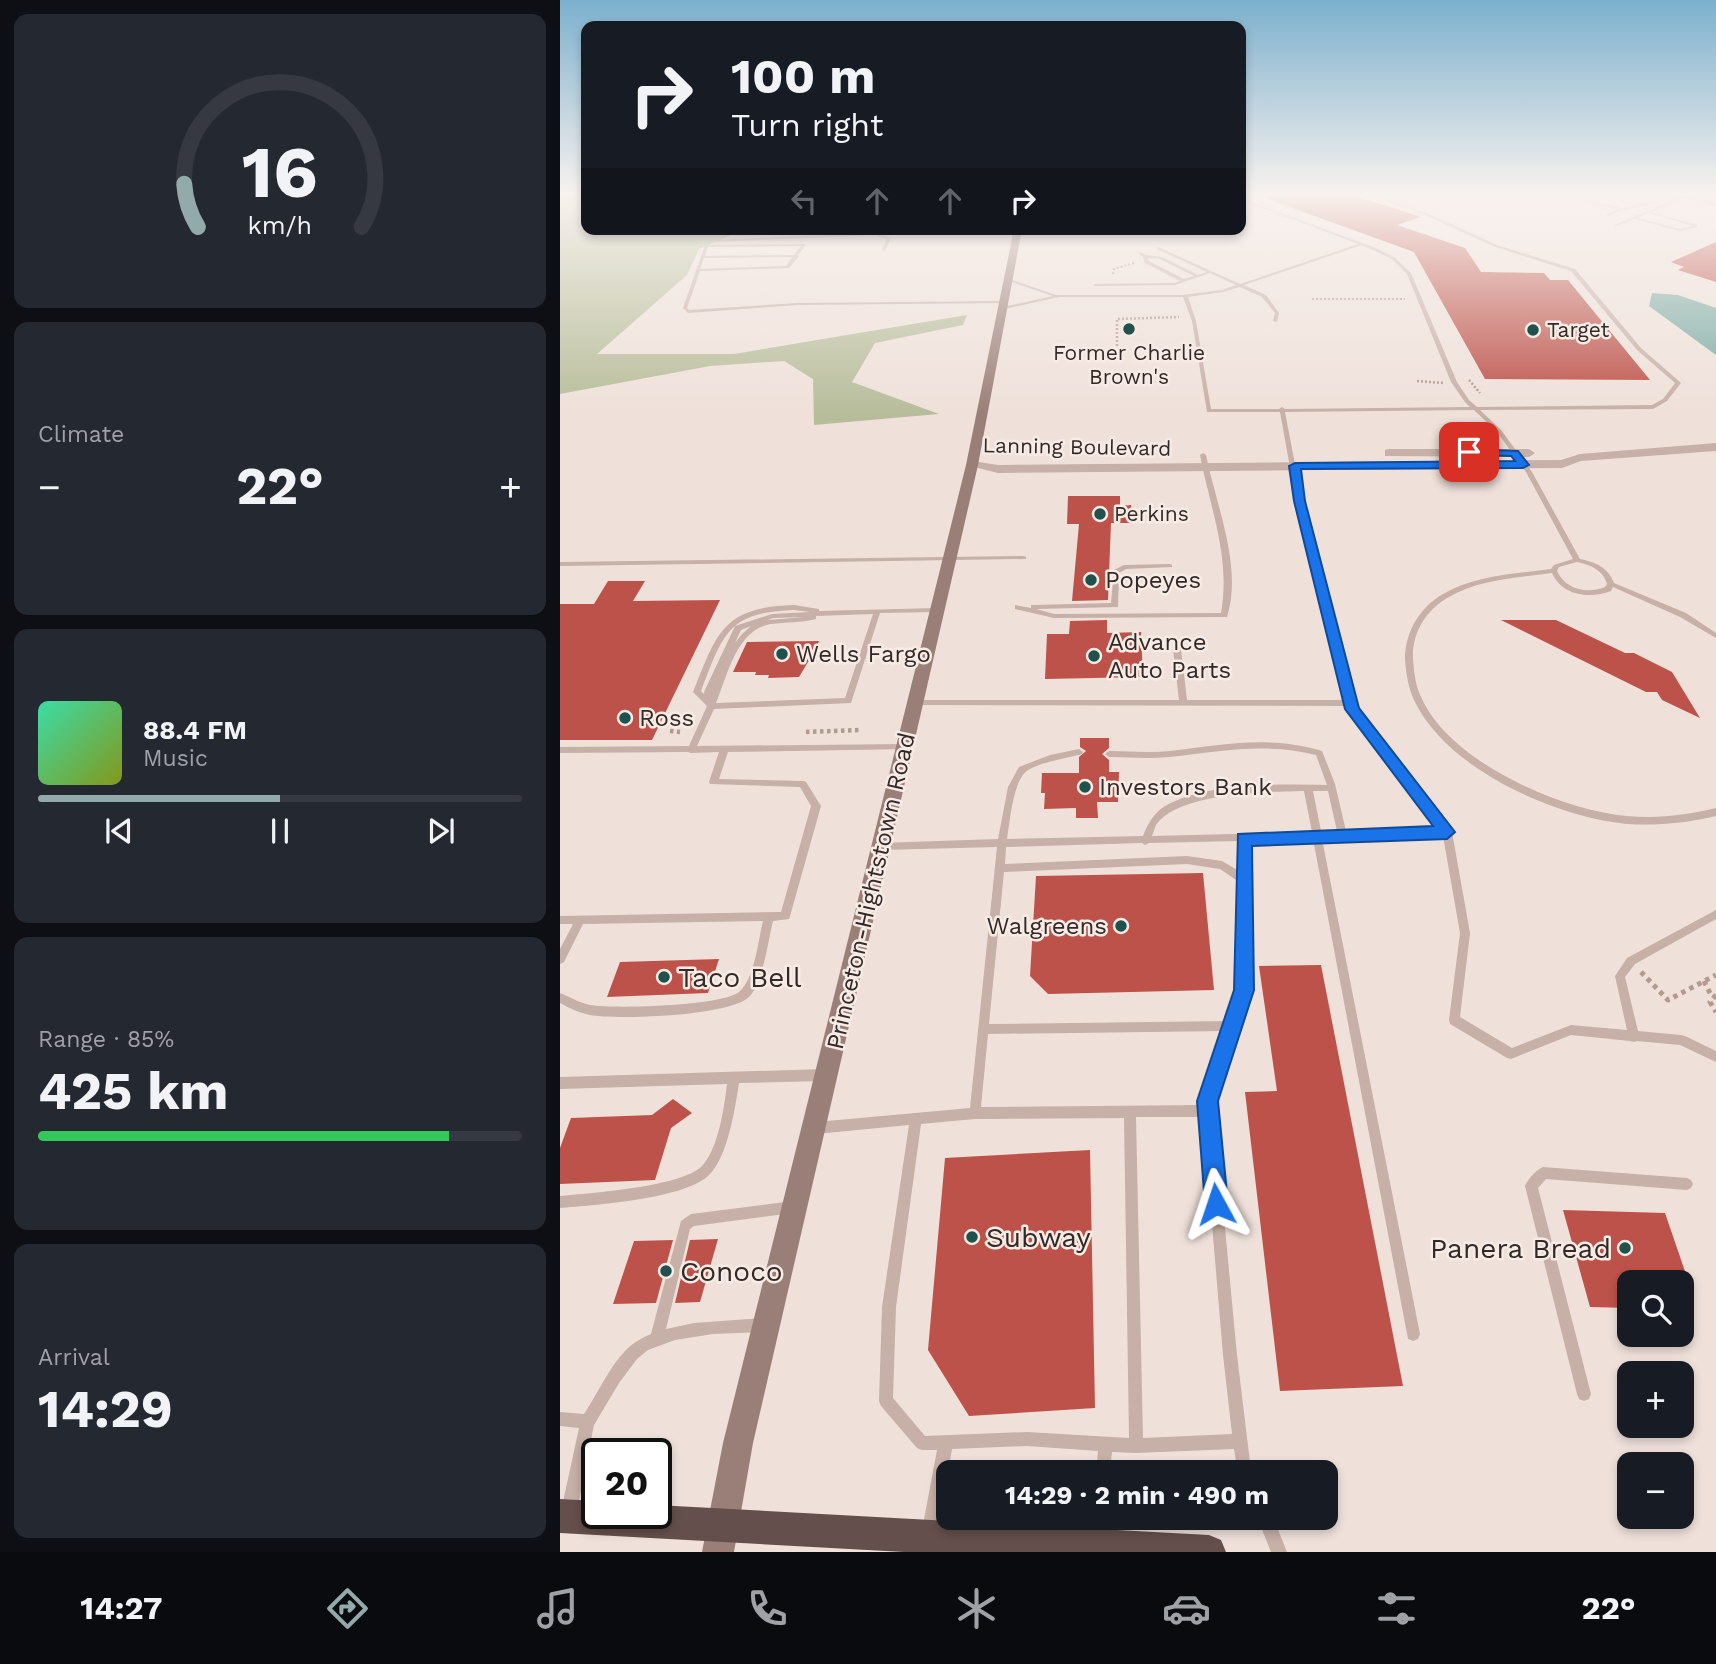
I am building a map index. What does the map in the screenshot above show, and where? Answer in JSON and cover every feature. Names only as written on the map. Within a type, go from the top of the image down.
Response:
[{"type":"highway","points":[[564,1516],[720,1538],[1095,1531],[1209,1552]]},
{"type":"main road","name":"Princeton-Hightstown Road","points":[[720,1538],[738,1443],[972,465],[1012,268]]},
{"type":"street","name":"Lanning Boulevard","points":[[1294,460],[1562,464],[1580,458],[1716,447]]},
{"type":"street","name":"Lanning Boulevard","points":[[972,465],[998,468],[1515,453],[1559,453],[1580,458]]},
{"type":"lane","points":[[746,268],[700,270],[685,311],[797,304],[1006,305],[1059,296],[1185,295],[1223,291],[1291,268]]},
{"type":"lane","points":[[1169,268],[1191,279]]},
{"type":"lane","points":[[1176,268],[1191,279]]},
{"type":"lane","points":[[1203,268],[1264,296],[1277,313],[1275,321]]},
{"type":"lane","points":[[1404,268],[1409,273],[1454,382],[1475,408],[1499,430],[1515,453],[1577,560]]},
{"type":"lane","points":[[1185,295],[1192,317],[1209,411],[1653,407],[1665,400],[1678,383],[1639,349],[1573,270],[1568,268]]},
{"type":"lane","points":[[1095,285],[1168,285],[1211,272]]},
{"type":"lane","points":[[1010,281],[1059,296]]},
{"type":"lane","points":[[1282,409],[1294,460],[1299,501],[1352,709],[1447,832],[1465,933],[1454,1020],[1511,1055],[1571,1030],[1681,1040],[1716,1057]]},
{"type":"lane","points":[[1170,566],[1124,567],[1116,572],[1115,605],[1018,607],[1054,616],[1224,615],[1230,594],[1223,543],[1204,461]]},
{"type":"lane","points":[[560,564],[1024,558]]},
{"type":"lane","points":[[1715,814],[1650,821],[1591,813],[1541,798],[1475,762],[1435,724],[1420,702],[1411,680],[1408,660],[1413,632],[1428,609],[1444,597],[1482,580],[1554,570],[1561,562],[1577,560],[1602,569],[1611,584],[1683,615],[1716,636]]},
{"type":"lane","points":[[1554,570],[1560,581],[1575,590],[1594,593],[1608,589],[1611,584]]},
{"type":"lane","points":[[823,614],[803,607],[757,610],[730,623],[717,642],[697,692],[712,706],[848,701],[877,611]]},
{"type":"lane","points":[[691,750],[740,638],[749,628],[768,622],[801,622],[823,614],[937,610]]},
{"type":"lane","points":[[1177,649],[1183,703]]},
{"type":"lane","points":[[916,703],[1351,703]]},
{"type":"lane","points":[[1109,754],[1166,754],[1239,744],[1293,744],[1319,753],[1332,788],[1343,836]]},
{"type":"lane","points":[[560,750],[906,747]]},
{"type":"lane","points":[[560,920],[785,916],[816,806],[803,784],[713,782],[724,750]]},
{"type":"lane","points":[[975,1113],[1002,844],[1012,787],[1022,769],[1050,758],[1079,752]]},
{"type":"lane","points":[[1308,788],[1413,1334]]},
{"type":"lane","points":[[1145,841],[1154,821],[1170,808],[1230,790],[1332,788]]},
{"type":"lane","points":[[881,846],[1447,832]]},
{"type":"lane","points":[[1244,839],[1244,990],[1207,1101],[1240,1441],[1244,1460]]},
{"type":"lane","points":[[1000,868],[1187,860],[1222,865],[1244,879]]},
{"type":"lane","points":[[1634,1037],[1620,976],[1631,961],[1716,914]]},
{"type":"lane","points":[[560,998],[590,1010],[731,1004],[744,994],[753,976],[769,916]]},
{"type":"lane","points":[[560,960],[580,920]]},
{"type":"lane","points":[[985,1029],[1232,1026]]},
{"type":"lane","points":[[560,1083],[827,1075]]},
{"type":"lane","points":[[560,1202],[656,1189],[698,1177],[706,1170],[718,1146],[731,1102],[734,1078]]},
{"type":"lane","points":[[814,1128],[975,1113],[1208,1111]]},
{"type":"lane","points":[[1130,1112],[1136,1446]]},
{"type":"lane","points":[[916,1119],[889,1307],[886,1401],[922,1443],[1027,1439],[1136,1446],[1240,1441]]},
{"type":"lane","points":[[1584,1394],[1531,1186],[1543,1173],[1687,1184]]},
{"type":"lane","points":[[656,1340],[685,1225],[691,1220],[795,1206]]},
{"type":"lane","points":[[564,1516],[587,1422],[633,1352],[656,1340],[691,1330],[767,1325]]},
{"type":"lane","points":[[560,1419],[587,1422]]},
{"type":"lane","points":[[929,1536],[946,1443]]},
{"type":"lane","points":[[1104,1460],[1106,1444]]},
{"type":"lane","points":[[1270,1530],[1279,1552]]},
{"type":"path","points":[[1312,299],[1410,299],[1408,296],[1418,295]]},
{"type":"path","points":[[1117,346],[1116,319],[1192,317]]},
{"type":"path","points":[[670,731],[680,732]]},
{"type":"path","points":[[1631,961],[1668,1000],[1716,975]]},
{"type":"path","points":[[1704,981],[1714,996],[1710,1002],[1716,1012]]},
{"type":"green space","points":[[560,268],[690,268],[687,275],[597,354],[734,354],[967,315],[963,325],[875,343],[852,382],[939,414],[814,425],[813,379],[784,361],[710,366],[560,394]]},
{"type":"water","points":[[1652,293],[1678,295],[1716,308],[1716,355],[1649,306]]},
{"type":"building","name":"Target","points":[[1423,268],[1544,273],[1550,280],[1568,280],[1650,380],[1485,379]]},
{"type":"building","points":[[1716,268],[1716,282],[1678,270]]},
{"type":"building","points":[[1068,496],[1120,496],[1120,506],[1131,505],[1132,523],[1111,523],[1108,600],[1072,601],[1079,524],[1067,524]]},
{"type":"building","points":[[608,581],[645,581],[633,601],[720,600],[652,740],[560,740],[560,604],[594,604]]},
{"type":"building","name":"Advance Auto Parts","points":[[1107,620],[1107,633],[1141,632],[1143,677],[1045,679],[1047,634],[1069,634],[1070,621]]},
{"type":"building","points":[[1501,620],[1556,620],[1625,653],[1634,653],[1672,672],[1700,718],[1662,700],[1657,692],[1646,692]]},
{"type":"building","points":[[819,641],[812,662],[808,662],[799,677],[768,678],[769,675],[755,675],[756,672],[733,672],[747,642]]},
{"type":"building","points":[[1080,738],[1109,738],[1109,748],[1102,754],[1109,760],[1109,772],[1119,772],[1118,802],[1097,802],[1098,818],[1076,818],[1076,808],[1044,809],[1045,793],[1041,793],[1042,773],[1079,773],[1079,757],[1086,751],[1080,747]]},
{"type":"building","name":"Walgreens","points":[[1203,873],[1214,990],[1048,994],[1030,976],[1036,876]]},
{"type":"building","name":"Taco Bell","points":[[719,959],[708,993],[607,997],[620,962]]},
{"type":"building","points":[[1321,965],[1403,1386],[1280,1391],[1245,1092],[1277,1091],[1259,966]]},
{"type":"building","points":[[673,1099],[692,1113],[671,1128],[655,1180],[560,1184],[560,1148],[571,1118],[652,1115]]},
{"type":"building","points":[[1090,1150],[1095,1408],[969,1416],[928,1350],[945,1158]]},
{"type":"building","name":"Panera Bread","points":[[1563,1210],[1665,1213],[1685,1270],[1617,1270],[1617,1308],[1590,1307]]},
{"type":"building","points":[[718,1239],[700,1302],[675,1303],[690,1240]]},
{"type":"building","points":[[673,1240],[656,1303],[613,1304],[634,1241]]},
{"type":"place","name":"Former Charlie Brown's","points":[[1129,329]]},
{"type":"place","name":"Target","points":[[1533,330]]},
{"type":"place","name":"Perkins","points":[[1100,514]]},
{"type":"place","name":"Popeyes","points":[[1091,580]]},
{"type":"place","name":"Wells Fargo","points":[[782,654]]},
{"type":"place","name":"Advance Auto Parts","points":[[1094,656]]},
{"type":"place","name":"Ross","points":[[625,718]]},
{"type":"place","name":"Investors Bank","points":[[1085,787]]},
{"type":"place","name":"Walgreens","points":[[1121,926]]},
{"type":"place","name":"Taco Bell","points":[[664,977]]},
{"type":"place","name":"Subway","points":[[972,1237]]},
{"type":"place","name":"Panera Bread","points":[[1625,1248]]},
{"type":"place","name":"Conoco","points":[[666,1271]]},
{"type":"route","points":[[1216,1204],[1207,1101],[1244,990],[1244,839],[1447,832],[1352,709],[1299,501],[1295,466],[1523,465],[1515,453],[1469,452]]}]
